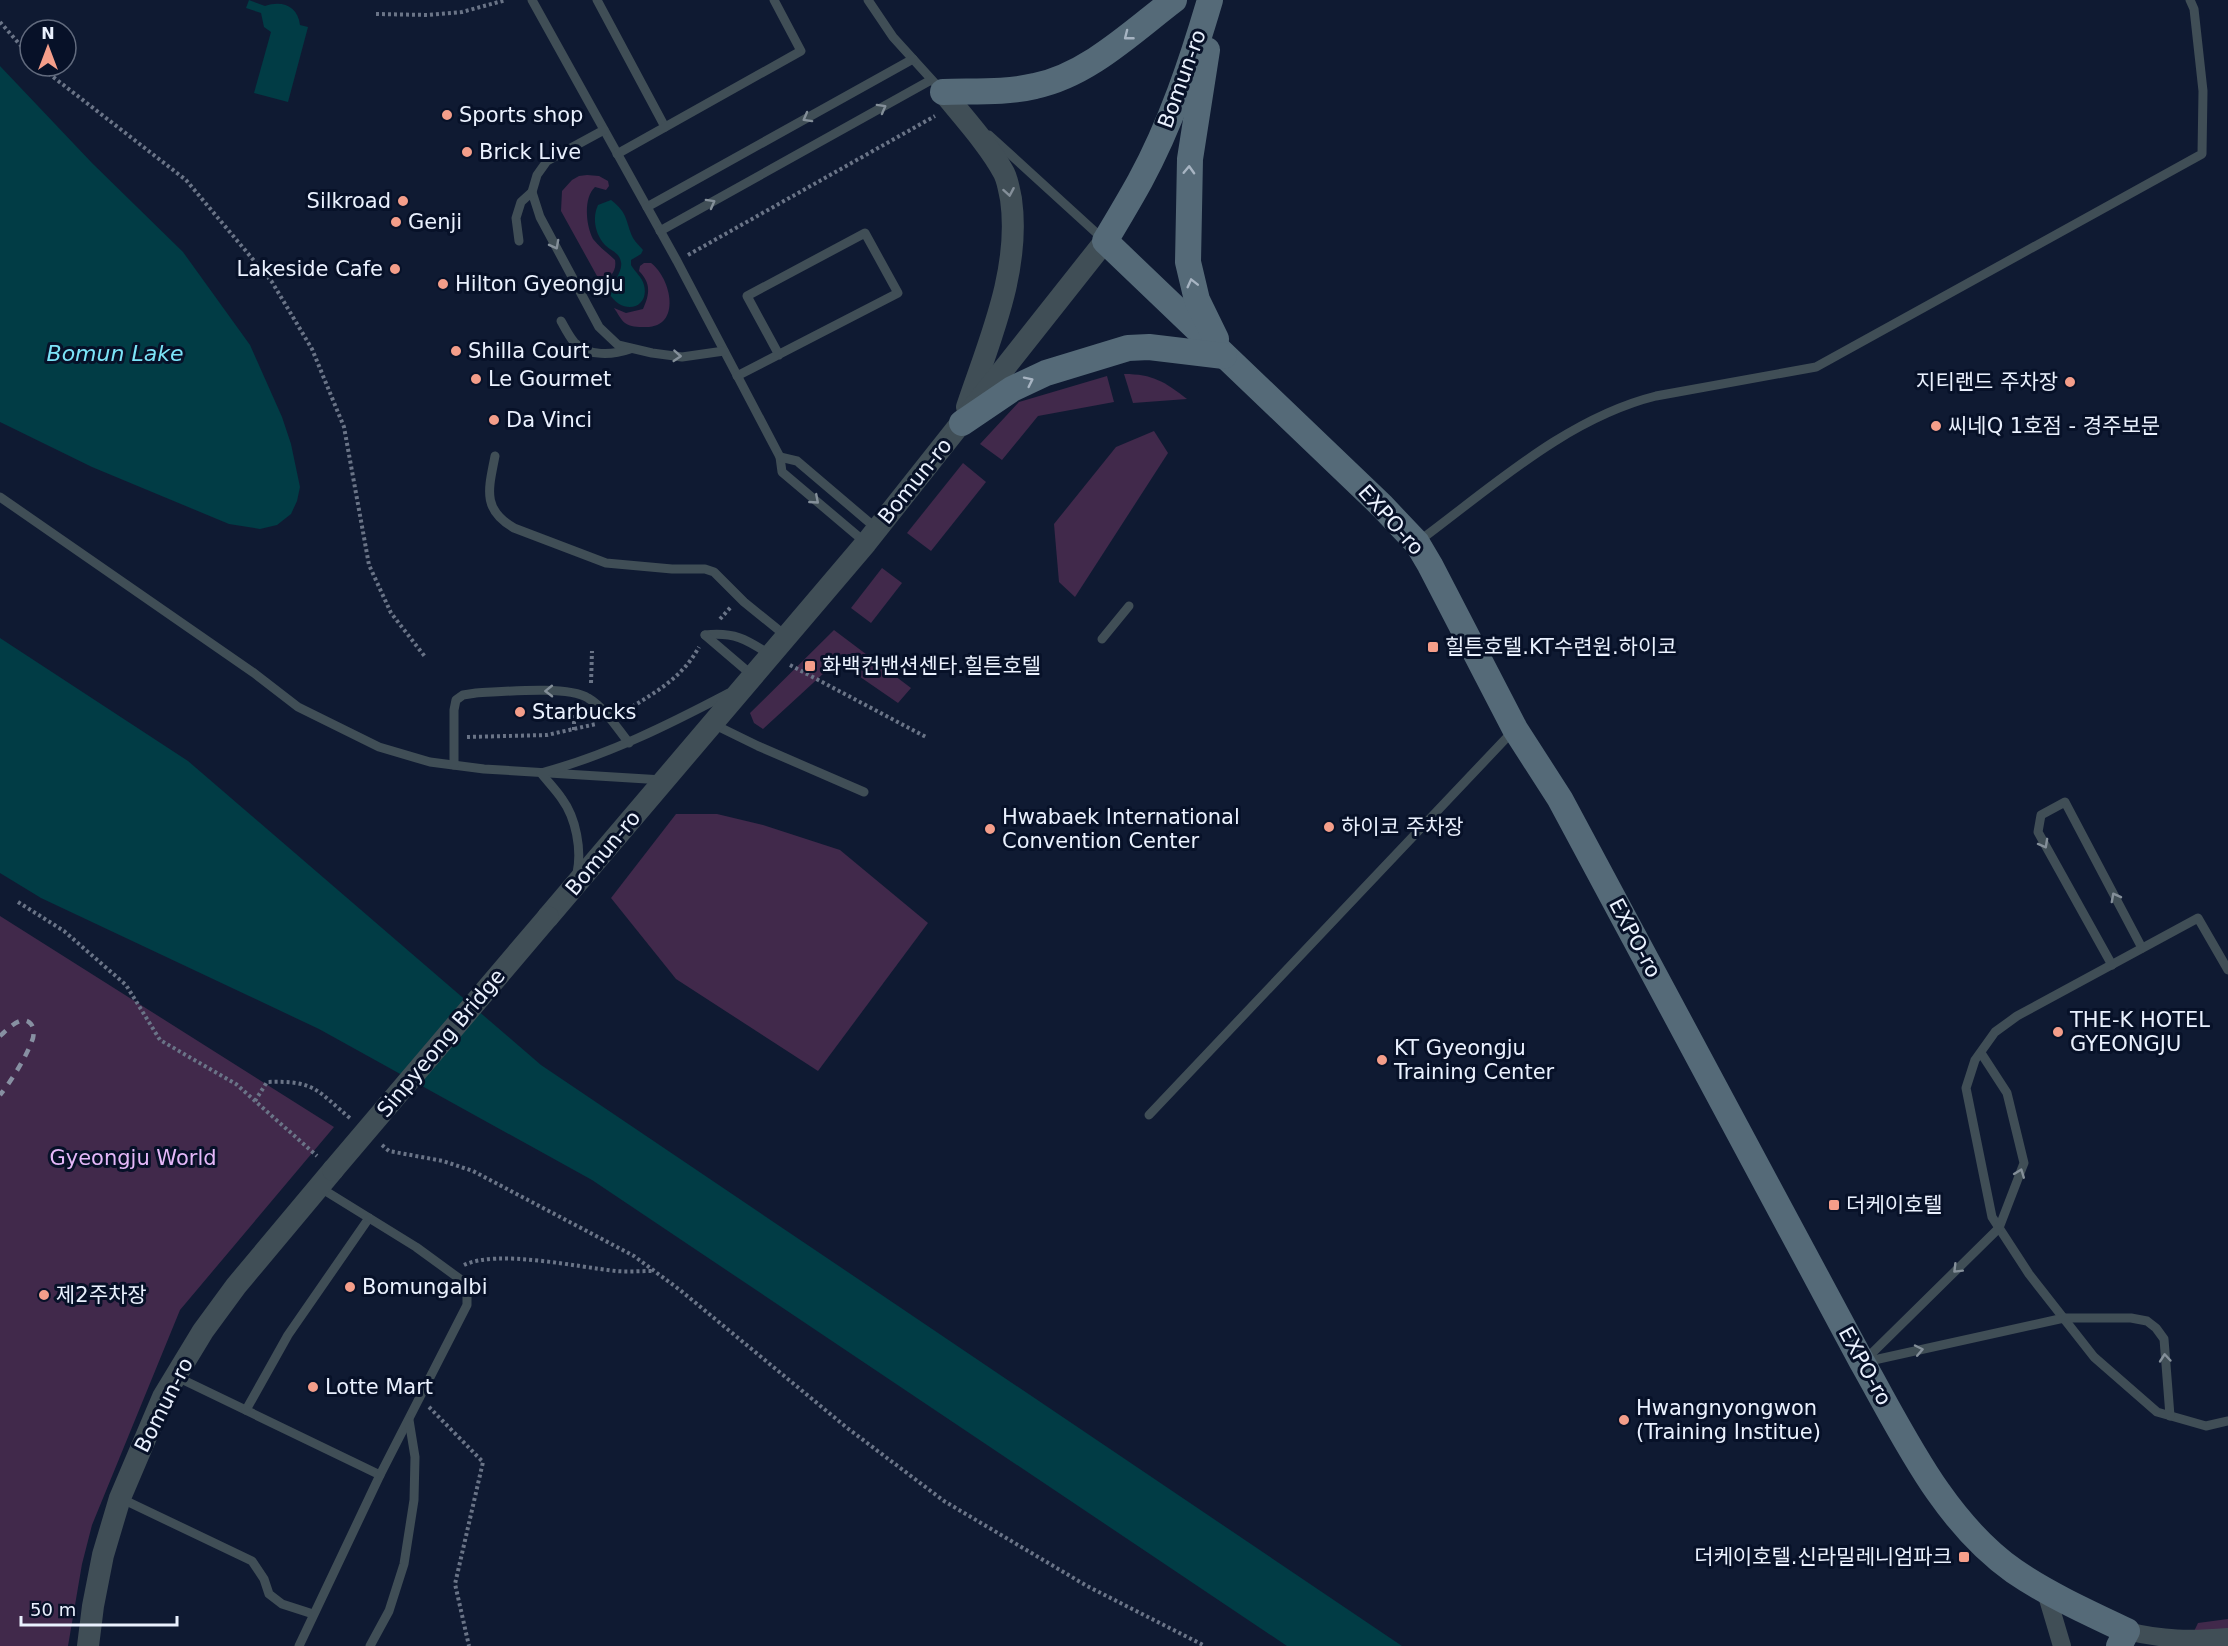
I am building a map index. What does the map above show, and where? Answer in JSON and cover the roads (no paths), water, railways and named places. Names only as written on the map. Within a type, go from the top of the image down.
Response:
[{"type":"main road","points":[[943,92],[1034,87],[1052,81],[1078,69],[1118,44],[1174,0]]},
{"type":"main road","name":"Bomun-ro","points":[[1105,240],[1141,179],[1167,123],[1194,53],[1210,0]]},
{"type":"main road","points":[[1215,0],[1190,159],[1188,262],[1197,300],[1224,356]]},
{"type":"main road","name":"EXPO-ro","points":[[1105,240],[1382,506],[1417,543],[1431,565],[1515,729],[1560,799],[1862,1362],[1909,1445],[1950,1508],[1980,1542],[2014,1571],[2123,1639]]},
{"type":"main road","points":[[962,423],[1012,389],[1046,372],[1128,348],[1149,347],[1224,356]]},
{"type":"street","points":[[943,92],[1005,174],[1012,210],[1013,244],[1009,271],[998,313],[962,423]]},
{"type":"street","name":"Bomun-ro","points":[[548,917],[872,536],[1105,240]]},
{"type":"street","name":"Sinpyeong Bridge","points":[[333,1170],[548,917]]},
{"type":"street","name":"Bomun-ro","points":[[88,1646],[103,1555],[120,1498],[163,1397],[203,1331],[236,1286],[333,1170]]},
{"type":"street","points":[[2045,1589],[2062,1646]]},
{"type":"street","points":[[2123,1639],[2190,1640],[2228,1636]]},
{"type":"lane","points":[[532,0],[677,261],[780,457],[782,471],[872,536]]},
{"type":"lane","points":[[597,0],[665,127]]},
{"type":"lane","points":[[617,154],[801,51],[774,0]]},
{"type":"lane","points":[[867,0],[893,37],[943,92],[1105,240]]},
{"type":"lane","points":[[1417,543],[1562,436],[1601,415],[1632,402],[1656,396],[1816,367],[2202,154],[2203,91],[2194,9],[2190,0]]},
{"type":"lane","points":[[647,207],[913,59]]},
{"type":"lane","points":[[660,231],[943,92]]},
{"type":"lane","points":[[519,240],[516,218],[521,202],[532,192],[537,175],[547,161],[604,130]]},
{"type":"lane","points":[[532,192],[540,217],[599,327],[618,345],[682,357],[724,351]]},
{"type":"lane","points":[[737,376],[779,355],[898,293],[865,233],[747,296],[779,355]]},
{"type":"lane","points":[[561,321],[575,343],[585,349],[616,354],[630,349]]},
{"type":"lane","points":[[495,456],[488,490],[489,499],[497,516],[514,528],[606,563],[661,569],[705,569],[714,572],[739,598],[786,636]]},
{"type":"lane","points":[[780,457],[797,461],[872,536]]},
{"type":"lane","points":[[0,497],[254,673],[298,707],[379,747],[430,762],[454,765],[541,773],[665,780]]},
{"type":"lane","points":[[1102,639],[1129,606]]},
{"type":"lane","points":[[541,773],[579,763],[629,743],[749,681],[705,635],[734,635],[771,655]]},
{"type":"lane","points":[[454,765],[456,700],[463,695],[476,693],[560,691],[581,695],[598,706],[629,743]]},
{"type":"lane","points":[[713,724],[864,792]]},
{"type":"lane","points":[[1149,1115],[1515,729]]},
{"type":"lane","points":[[541,773],[563,800],[570,813],[578,847],[579,863],[574,887]]},
{"type":"lane","points":[[2112,965],[2038,832],[2041,815],[2065,802],[2142,948]]},
{"type":"lane","points":[[2228,970],[2198,918],[2017,1016],[1995,1032],[1975,1060],[1966,1088],[1992,1217],[2029,1274],[2094,1357],[2157,1412],[2206,1426],[2228,1421]]},
{"type":"lane","points":[[1862,1362],[1999,1228],[2024,1163],[2007,1093],[1981,1053]]},
{"type":"lane","points":[[298,1646],[380,1475],[467,1305],[467,1290],[464,1282],[416,1247],[319,1187]]},
{"type":"lane","points":[[246,1410],[288,1335],[369,1218]]},
{"type":"lane","points":[[1862,1362],[2064,1318],[2131,1318],[2147,1321],[2164,1339],[2170,1416]]},
{"type":"lane","points":[[175,1376],[380,1475]]},
{"type":"lane","points":[[370,1646],[388,1611],[404,1564],[414,1500],[415,1457],[409,1419]]},
{"type":"lane","points":[[120,1498],[252,1561],[264,1579],[269,1594],[282,1604],[313,1614]]},
{"type":"water","points":[[249,0],[265,6],[283,4],[288,6],[296,13],[300,25],[308,27],[288,102],[254,93],[271,32],[264,27],[261,13],[246,8]]},
{"type":"water","name":"Bomun Lake","points":[[0,66],[92,163],[183,252],[250,345],[282,417],[291,444],[300,487],[291,514],[277,525],[260,529],[229,524],[92,467],[0,422]]},
{"type":"water","points":[[611,200],[624,214],[633,238],[643,250],[631,260],[631,265],[643,282],[645,293],[643,300],[634,307],[621,305],[609,293],[620,270],[621,262],[617,254],[602,241],[595,220],[598,205]]},
{"type":"water","points":[[0,638],[188,761],[541,1065],[1402,1646],[1287,1646],[592,1180],[319,1029],[41,898],[0,873]]},
{"type":"railway","points":[[0,1036],[23,1020],[31,1024],[34,1032],[27,1052],[0,1095]]},
{"type":"place","name":"Sports shop","points":[[447,115]]},
{"type":"place","name":"Brick Live","points":[[467,152]]},
{"type":"place","name":"Silkroad","points":[[403,201]]},
{"type":"place","name":"Genji","points":[[396,222]]},
{"type":"place","name":"Lakeside Cafe","points":[[395,269]]},
{"type":"place","name":"Hilton Gyeongju","points":[[443,284]]},
{"type":"place","name":"Shilla Court","points":[[456,351]]},
{"type":"place","name":"Le Gourmet","points":[[476,379]]},
{"type":"place","name":"지티랜드 주차장","points":[[2070,382]]},
{"type":"place","name":"Da Vinci","points":[[494,420]]},
{"type":"place","name":"씨네Q 1호점 - 경주보문","points":[[1936,426]]},
{"type":"place","name":"힐튼호텔.KT수련원.하이코","points":[[1433,647]]},
{"type":"place","name":"화백컨밴션센타.힐튼호텔","points":[[810,666]]},
{"type":"place","name":"Starbucks","points":[[520,712]]},
{"type":"place","name":"하이코 주차장","points":[[1329,827]]},
{"type":"place","name":"Hwabaek International Convention Center","points":[[990,829]]},
{"type":"place","name":"THE-K HOTEL GYEONGJU","points":[[2058,1032]]},
{"type":"place","name":"KT Gyeongju Training Center","points":[[1382,1060]]},
{"type":"place","name":"더케이호텔","points":[[1834,1205]]},
{"type":"place","name":"Bomungalbi","points":[[350,1287]]},
{"type":"place","name":"제2주차장","points":[[44,1295]]},
{"type":"place","name":"Lotte Mart","points":[[313,1387]]},
{"type":"place","name":"Hwangnyongwon (Training Institue)","points":[[1624,1420]]},
{"type":"place","name":"더케이호텔.신라밀레니엄파크","points":[[1964,1557]]},
{"type":"park label","name":"Gyeongju World","points":[[133,1158]]}]
